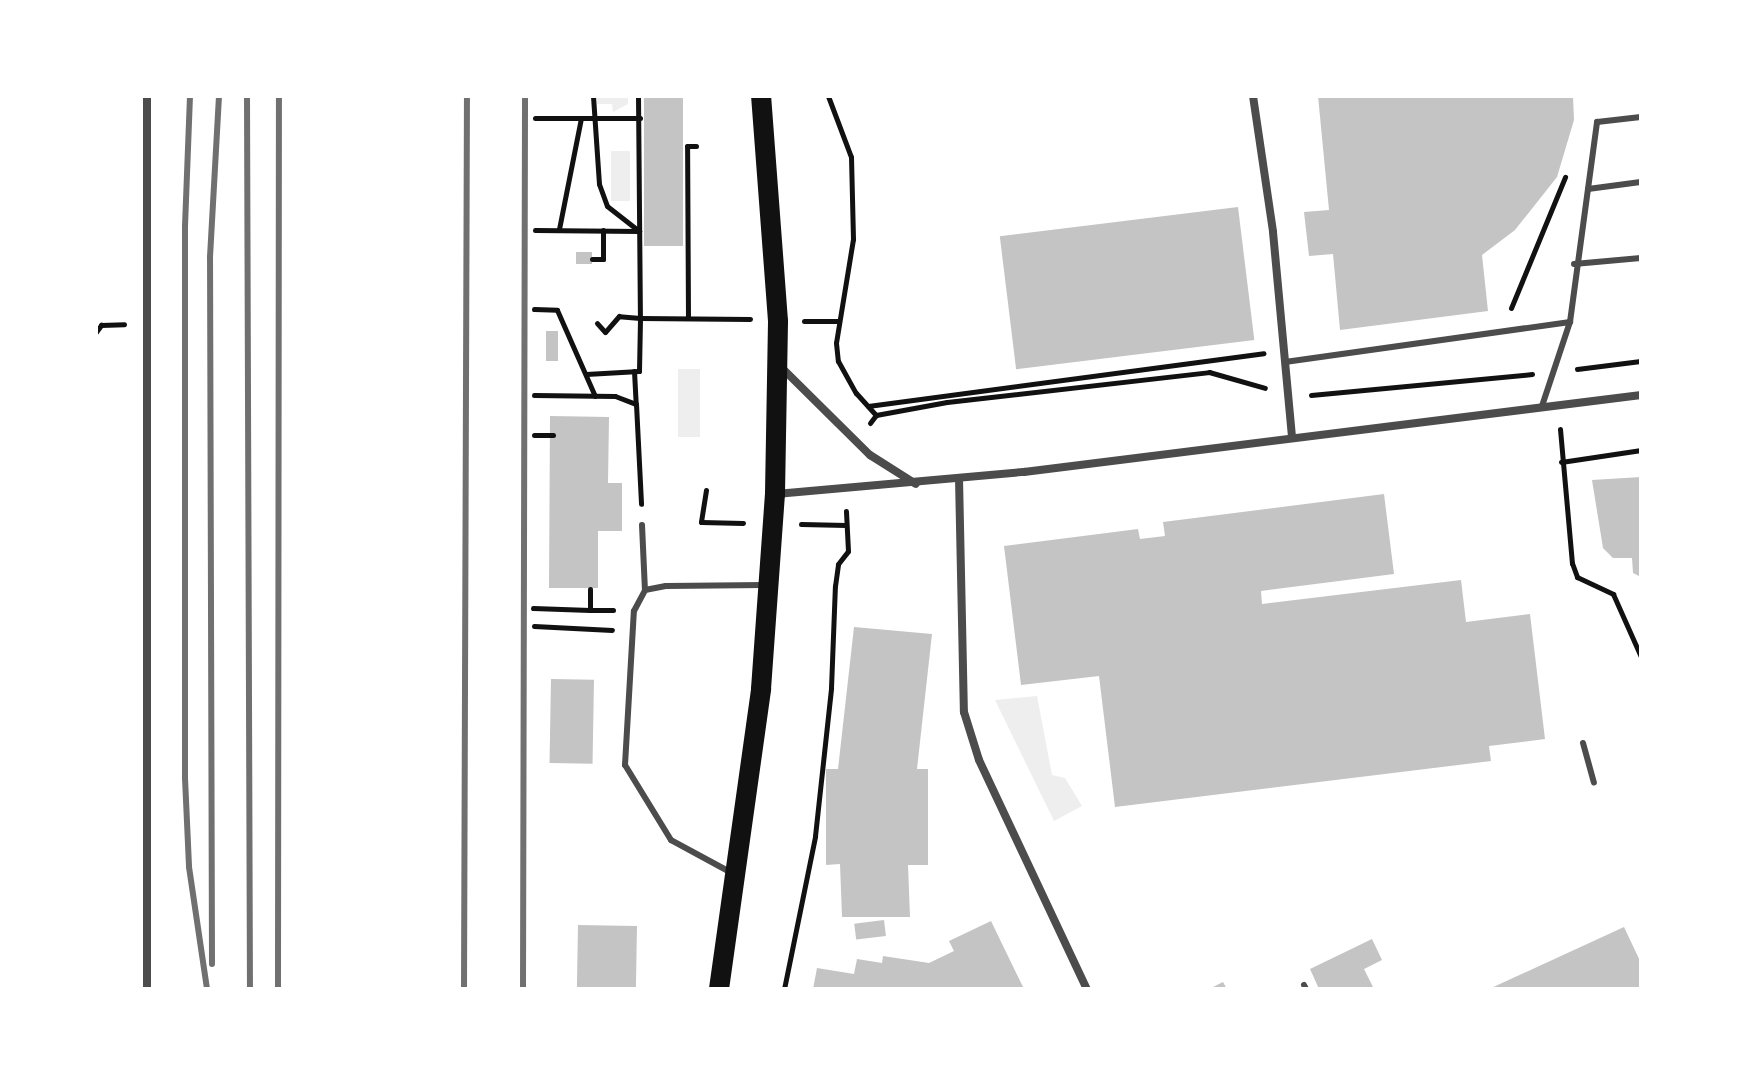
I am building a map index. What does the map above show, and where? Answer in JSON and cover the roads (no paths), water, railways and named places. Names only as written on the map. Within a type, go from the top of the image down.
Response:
[{"type":"main road","points":[[719,989],[761,689],[775,494],[779,365],[761,96]]},
{"type":"street","points":[[147,96],[147,989]]},
{"type":"street","points":[[1253,96],[1292,435]]},
{"type":"street","points":[[779,365],[856,441],[917,484]]},
{"type":"street","points":[[775,494],[917,484],[1292,435],[1641,395]]},
{"type":"street","points":[[959,478],[964,712],[979,760],[1087,989]]},
{"type":"lane","points":[[1542,406],[1550,373],[1570,322],[1574,264],[1597,122],[1641,117]]},
{"type":"lane","points":[[1588,189],[1641,182]]},
{"type":"lane","points":[[1574,264],[1641,258]]},
{"type":"lane","points":[[1285,362],[1570,322]]},
{"type":"lane","points":[[642,525],[645,590],[634,611],[625,765],[671,840],[735,874]]},
{"type":"lane","points":[[645,590],[768,585]]},
{"type":"lane","points":[[1583,743],[1594,783]]},
{"type":"railway","points":[[190,96],[185,227],[185,778],[189,867],[207,989]]},
{"type":"railway","points":[[212,964],[210,257],[219,96]]},
{"type":"railway","points":[[247,96],[250,989]]},
{"type":"railway","points":[[278,989],[279,96]]},
{"type":"railway","points":[[464,989],[467,96]]},
{"type":"railway","points":[[523,989],[525,96]]}]
